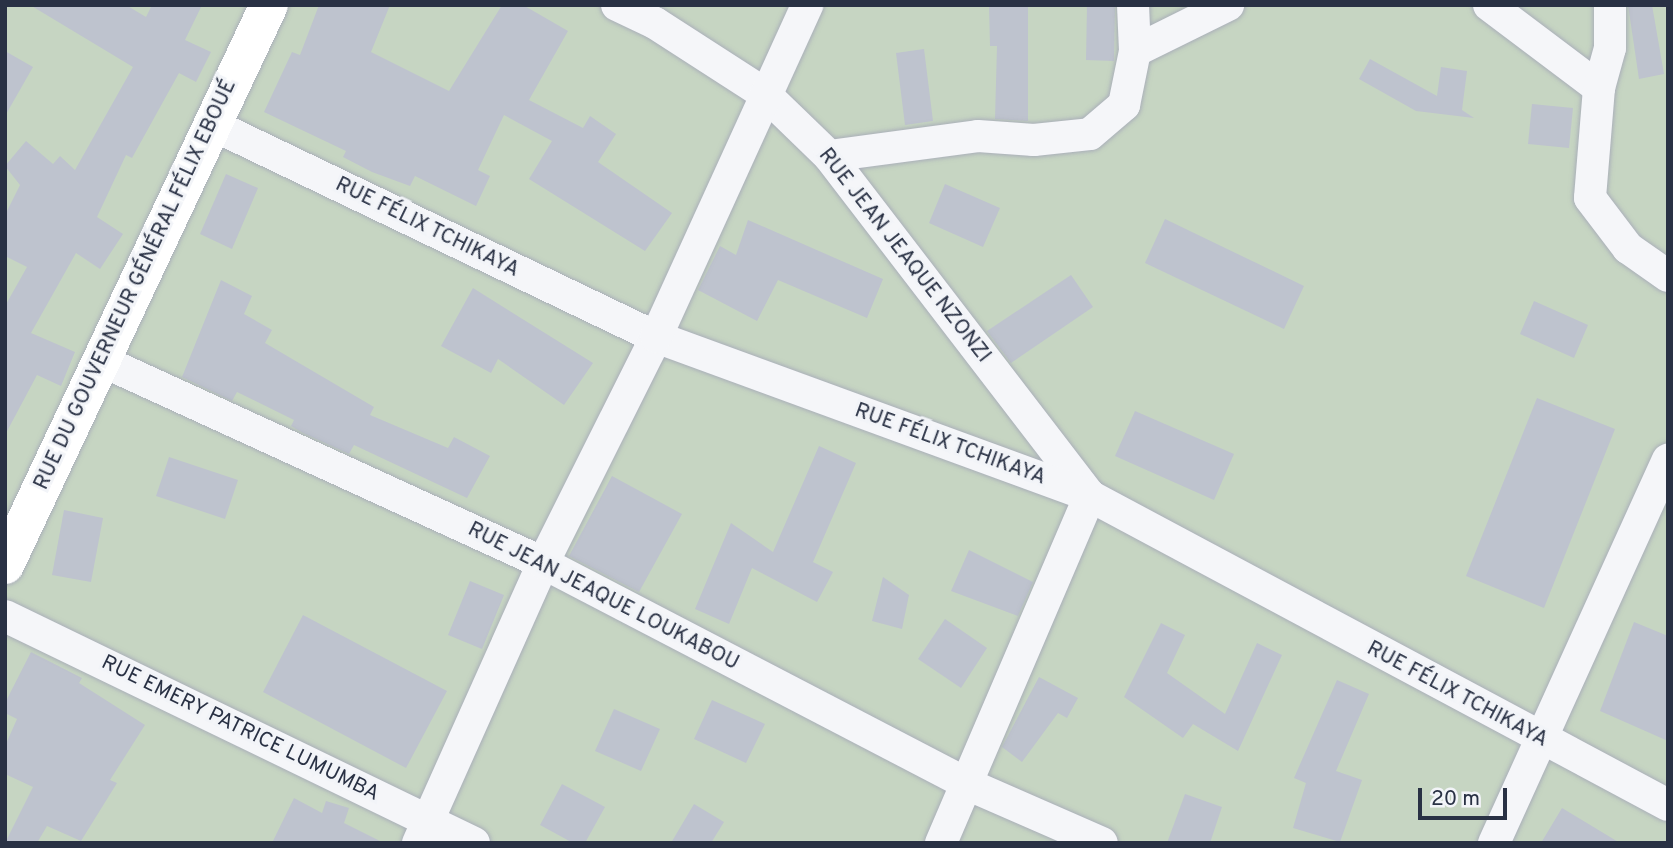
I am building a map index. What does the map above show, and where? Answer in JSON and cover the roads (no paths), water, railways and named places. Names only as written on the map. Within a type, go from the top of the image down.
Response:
[{"type":"main road","name":"RUE DU GOUVERNEUR GÉNÉRAL FÉLIX EBOUÉ","points":[[5,565],[269,5]]},
{"type":"street","name":"RUE JEAN JEAQUE NZONZI","points":[[617,5],[660,14],[765,94],[829,156],[1090,496]]},
{"type":"street","points":[[425,831],[543,563],[656,337],[807,5]]},
{"type":"street","points":[[829,156],[978,136],[1034,140],[1090,134],[1124,105],[1135,51],[1133,5]]},
{"type":"street","points":[[1135,51],[1228,5]]},
{"type":"street","points":[[1489,5],[1599,88]]},
{"type":"street","points":[[1610,5],[1610,48],[1599,88],[1590,198],[1628,248],[1668,276]]},
{"type":"street","name":"RUE FÉLIX TCHIKAYA","points":[[213,125],[656,337],[1090,496],[1544,742],[1668,805]]},
{"type":"street","name":"RUE JEAN JEAQUE LOUKABOU","points":[[100,360],[543,563],[967,784],[1102,843]]},
{"type":"street","points":[[1494,843],[1656,517],[1668,460]]},
{"type":"street","points":[[941,843],[1090,496]]},
{"type":"street","name":"RUE EMERY PATRICE LUMUMBA","points":[[5,616],[425,831],[474,843]]}]
